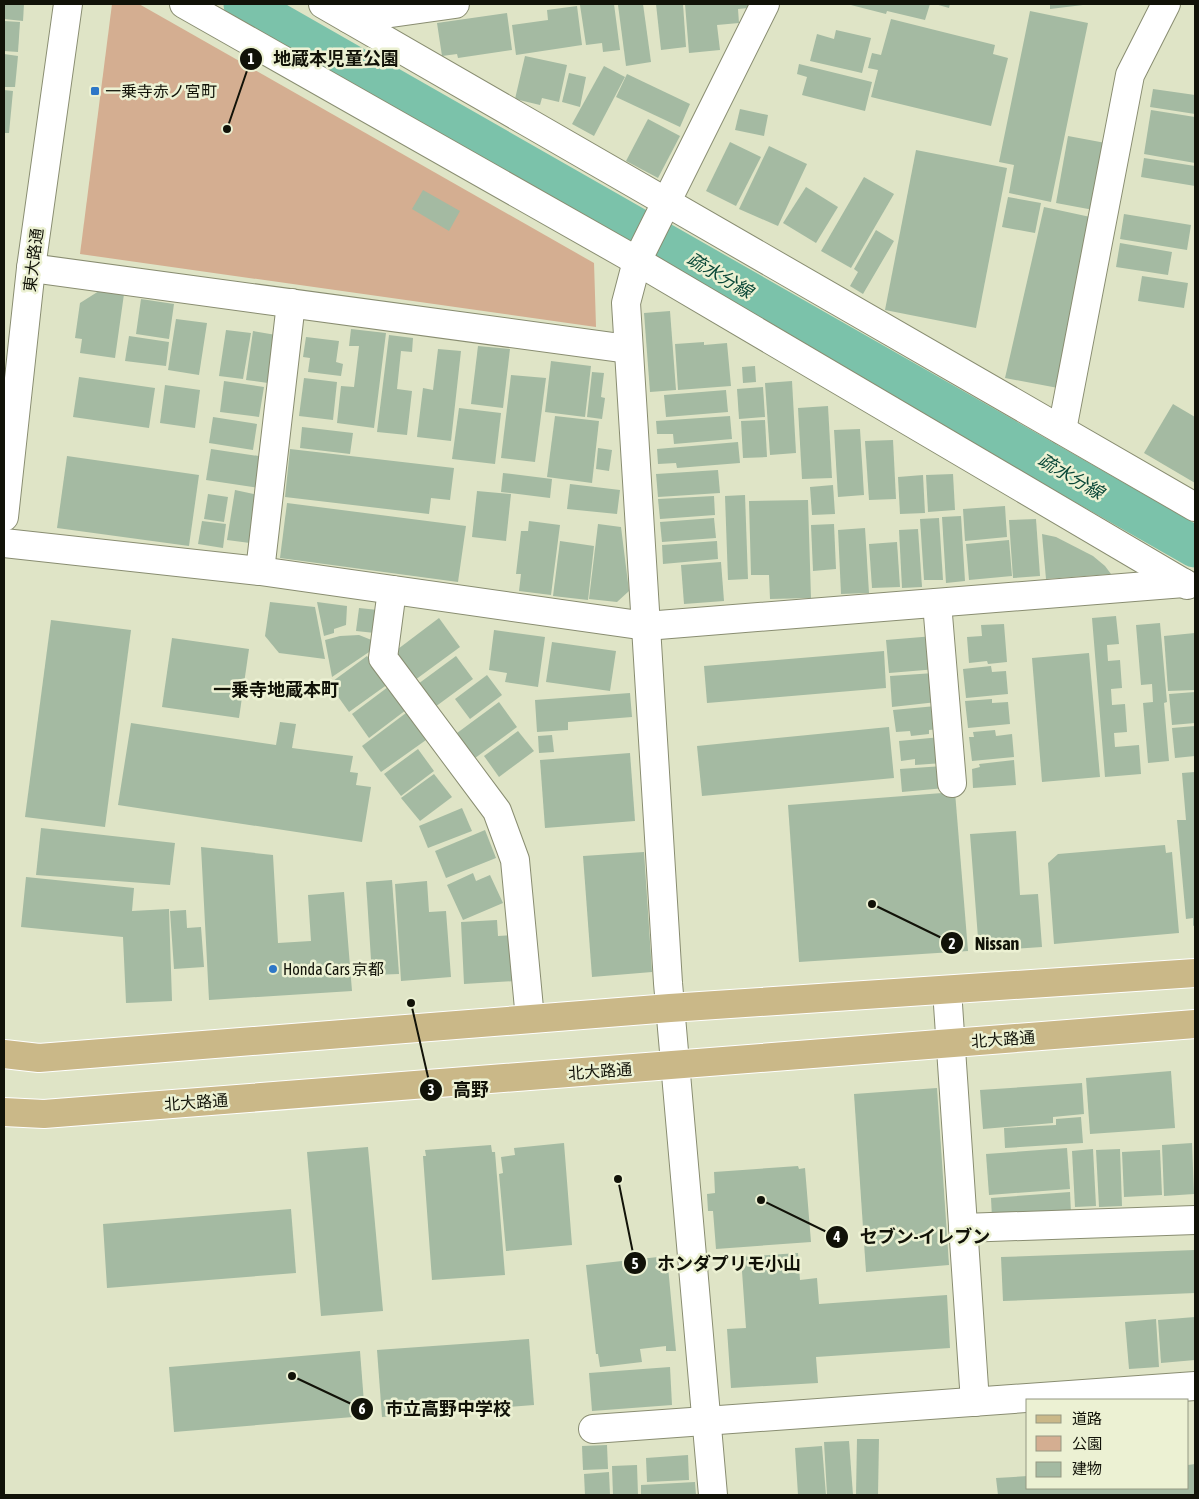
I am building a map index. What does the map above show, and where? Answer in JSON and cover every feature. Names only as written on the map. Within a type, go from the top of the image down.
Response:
[{"type":"main road","points":[[4,1054],[39,1058],[670,1008],[1195,973]]},
{"type":"main road","name":"北大路通","points":[[4,1112],[44,1114],[1195,1024]]},
{"type":"street","name":"東大路通","points":[[4,517],[31,268],[68,4]]},
{"type":"street","points":[[184,4],[637,260],[1190,586]]},
{"type":"street","points":[[324,4],[1195,507]]},
{"type":"street","points":[[349,19],[455,4]]},
{"type":"street","points":[[713,1495],[674,1066],[626,303],[637,260],[765,4]]},
{"type":"street","points":[[1062,430],[1130,75],[1166,4]]},
{"type":"street","points":[[31,268],[628,349]]},
{"type":"street","points":[[260,571],[290,303]]},
{"type":"street","points":[[4,543],[260,571],[646,626],[937,603],[1190,586]]},
{"type":"street","points":[[392,590],[383,658],[497,811],[515,860],[530,1019]]},
{"type":"street","points":[[937,603],[952,784]]},
{"type":"street","points":[[947,990],[975,1402]]},
{"type":"street","points":[[963,1228],[1195,1220]]},
{"type":"street","points":[[592,1429],[1195,1386]]},
{"type":"green space","points":[[112,4],[139,4],[594,263],[596,327],[80,254]]},
{"type":"building","points":[[4,4],[24,4],[23,21],[4,19]]},
{"type":"building","points":[[614,4],[620,50],[603,52],[602,43],[586,45],[580,5]]},
{"type":"building","points":[[643,4],[651,62],[626,66],[618,5]]},
{"type":"building","points":[[656,4],[683,4],[686,47],[661,50]]},
{"type":"building","points":[[685,4],[748,4],[749,8],[738,9],[739,23],[717,25],[720,50],[689,53]]},
{"type":"building","points":[[847,4],[930,4],[925,20],[887,11],[886,14]]},
{"type":"building","points":[[935,4],[950,4],[949,8]]},
{"type":"building","points":[[1050,4],[1083,4],[1083,5],[1050,9]]},
{"type":"building","points":[[577,6],[582,45],[516,55],[512,25],[548,20],[547,10]]},
{"type":"building","points":[[1030,11],[1088,23],[1051,202],[1009,193],[1014,165],[999,162]]},
{"type":"building","points":[[507,13],[512,50],[458,58],[457,54],[442,56],[437,23]]},
{"type":"building","points":[[891,19],[995,45],[993,54],[1008,58],[991,126],[871,97],[878,70],[868,68],[872,53],[881,55]]},
{"type":"building","points":[[4,21],[20,22],[18,52],[4,51]]},
{"type":"building","points":[[836,30],[871,38],[862,73],[810,61],[817,34],[834,39]]},
{"type":"building","points":[[4,54],[18,56],[15,87],[4,87]]},
{"type":"building","points":[[525,56],[567,65],[559,102],[542,98],[540,105],[515,99]]},
{"type":"building","points":[[799,64],[872,82],[865,111],[802,95],[807,77],[797,74]]},
{"type":"building","points":[[604,66],[625,77],[594,136],[572,124]]},
{"type":"building","points":[[569,73],[586,77],[580,107],[562,102]]},
{"type":"building","points":[[627,74],[690,104],[680,127],[616,97]]},
{"type":"building","points":[[1153,89],[1195,95],[1195,114],[1150,107]]},
{"type":"building","points":[[4,90],[13,91],[9,133],[4,133]]},
{"type":"building","points":[[740,109],[768,115],[764,136],[735,130]]},
{"type":"building","points":[[1151,110],[1195,117],[1195,163],[1144,154]]},
{"type":"building","points":[[648,119],[680,136],[658,178],[626,161]]},
{"type":"building","points":[[1068,136],[1111,144],[1099,211],[1056,203]]},
{"type":"building","points":[[730,142],[761,157],[736,206],[706,191]]},
{"type":"building","points":[[769,146],[807,164],[778,226],[739,209]]},
{"type":"building","points":[[916,150],[1007,168],[976,328],[885,310]]},
{"type":"building","points":[[1144,158],[1195,166],[1195,186],[1141,177]]},
{"type":"building","points":[[864,177],[894,194],[851,268],[821,251]]},
{"type":"building","points":[[806,187],[838,207],[816,243],[783,223]]},
{"type":"building","points":[[423,190],[460,211],[449,231],[412,209]]},
{"type":"building","points":[[1008,197],[1041,203],[1035,233],[1002,227]]},
{"type":"building","points":[[1044,207],[1095,218],[1058,388],[1005,378]]},
{"type":"building","points":[[1124,214],[1191,225],[1187,250],[1120,239]]},
{"type":"building","points":[[876,230],[894,241],[863,294],[850,286],[858,272],[854,269]]},
{"type":"building","points":[[1120,243],[1172,252],[1168,275],[1116,267]]},
{"type":"building","points":[[1142,276],[1188,283],[1184,308],[1138,301]]},
{"type":"building","points":[[99,291],[124,294],[115,358],[80,353],[82,339],[75,338],[80,303]]},
{"type":"building","points":[[141,299],[174,304],[169,339],[136,334]]},
{"type":"building","points":[[670,311],[676,390],[650,392],[644,313]]},
{"type":"building","points":[[176,319],[207,323],[199,375],[168,370]]},
{"type":"building","points":[[351,329],[386,333],[374,428],[337,423],[341,386],[354,387],[359,346],[349,346]]},
{"type":"building","points":[[226,330],[251,333],[243,379],[219,376]]},
{"type":"building","points":[[253,331],[276,335],[268,383],[246,380]]},
{"type":"building","points":[[389,335],[413,338],[412,352],[401,351],[397,389],[412,391],[407,435],[377,432]]},
{"type":"building","points":[[129,336],[169,342],[166,366],[125,361]]},
{"type":"building","points":[[306,337],[339,341],[336,362],[343,364],[341,376],[308,372],[310,358],[303,357]]},
{"type":"building","points":[[704,342],[704,345],[727,343],[731,386],[678,390],[675,344]]},
{"type":"building","points":[[478,346],[510,349],[503,408],[471,404]]},
{"type":"building","points":[[438,349],[461,351],[451,441],[417,437],[423,388],[433,390]]},
{"type":"building","points":[[551,361],[591,366],[585,417],[545,412]]},
{"type":"building","points":[[755,366],[756,382],[743,383],[742,367]]},
{"type":"building","points":[[592,372],[604,373],[601,397],[605,398],[602,419],[587,417]]},
{"type":"building","points":[[511,375],[546,378],[535,462],[501,458]]},
{"type":"building","points":[[79,377],[155,388],[149,428],[73,417]]},
{"type":"building","points":[[304,378],[337,382],[333,420],[299,416]]},
{"type":"building","points":[[224,381],[264,387],[259,417],[220,412]]},
{"type":"building","points":[[792,381],[796,453],[770,455],[765,383]]},
{"type":"building","points":[[165,385],[200,390],[195,428],[160,423]]},
{"type":"building","points":[[763,387],[765,417],[739,419],[737,389]]},
{"type":"building","points":[[726,390],[728,412],[666,417],[664,395]]},
{"type":"building","points":[[1173,404],[1195,417],[1195,483],[1144,453]]},
{"type":"building","points":[[828,406],[832,478],[802,479],[798,408]]},
{"type":"building","points":[[459,408],[501,413],[495,464],[452,459]]},
{"type":"building","points":[[555,416],[599,421],[592,483],[547,477]]},
{"type":"building","points":[[730,416],[732,439],[674,444],[673,434],[657,434],[656,421]]},
{"type":"building","points":[[213,417],[257,424],[253,450],[209,443]]},
{"type":"building","points":[[765,420],[767,457],[743,458],[741,421]]},
{"type":"building","points":[[302,427],[353,433],[350,454],[300,448]]},
{"type":"building","points":[[860,429],[864,495],[838,497],[834,430]]},
{"type":"building","points":[[893,440],[896,499],[869,500],[865,441]]},
{"type":"building","points":[[738,442],[740,463],[677,468],[676,463],[658,464],[657,449]]},
{"type":"building","points":[[598,448],[612,450],[609,471],[596,469]]},
{"type":"building","points":[[211,449],[265,457],[260,488],[206,480]]},
{"type":"building","points":[[290,449],[454,468],[450,500],[431,498],[429,514],[285,497]]},
{"type":"building","points":[[67,456],[199,475],[189,546],[57,528]]},
{"type":"building","points":[[718,470],[720,493],[658,497],[656,474]]},
{"type":"building","points":[[503,473],[552,479],[550,498],[501,492]]},
{"type":"building","points":[[953,474],[955,510],[928,512],[926,475]]},
{"type":"building","points":[[923,475],[925,513],[900,514],[898,477]]},
{"type":"building","points":[[570,484],[620,490],[617,514],[567,509]]},
{"type":"building","points":[[833,485],[835,514],[812,515],[810,487]]},
{"type":"building","points":[[235,490],[258,495],[250,543],[227,540]]},
{"type":"building","points":[[477,491],[511,494],[506,541],[472,537]]},
{"type":"building","points":[[208,494],[228,497],[224,522],[204,519]]},
{"type":"building","points":[[745,495],[748,579],[728,580],[725,496]]},
{"type":"building","points":[[714,496],[715,515],[660,519],[658,499]]},
{"type":"building","points":[[808,500],[811,598],[770,599],[769,575],[751,575],[749,501]]},
{"type":"building","points":[[287,503],[466,526],[458,582],[280,558]]},
{"type":"building","points":[[1005,506],[1007,537],[965,541],[963,509]]},
{"type":"building","points":[[961,516],[965,581],[946,583],[942,517]]},
{"type":"building","points":[[714,518],[716,538],[662,542],[660,522]]},
{"type":"building","points":[[939,518],[943,580],[924,580],[920,519]]},
{"type":"building","points":[[1036,519],[1040,576],[1013,578],[1009,520]]},
{"type":"building","points":[[202,521],[226,524],[223,548],[198,544]]},
{"type":"building","points":[[529,521],[560,525],[551,595],[519,591],[521,574],[516,574],[521,531],[528,531]]},
{"type":"building","points":[[598,524],[621,527],[629,591],[617,602],[589,599]]},
{"type":"building","points":[[834,524],[836,569],[813,571],[811,525]]},
{"type":"building","points":[[865,528],[869,593],[841,594],[838,530]]},
{"type":"building","points":[[918,529],[922,587],[902,588],[899,530]]},
{"type":"building","points":[[1042,534],[1056,537],[1093,556],[1111,574],[1046,579]]},
{"type":"building","points":[[1009,540],[1012,576],[969,580],[966,544]]},
{"type":"building","points":[[560,541],[594,546],[588,600],[553,596]]},
{"type":"building","points":[[717,541],[718,559],[663,564],[662,545]]},
{"type":"building","points":[[897,542],[900,587],[872,588],[869,544]]},
{"type":"building","points":[[721,562],[724,601],[684,604],[681,565]]},
{"type":"building","points":[[270,602],[315,607],[325,659],[279,653],[265,636]]},
{"type":"building","points":[[317,602],[347,606],[346,625],[334,629],[334,633],[324,636]]},
{"type":"building","points":[[359,608],[378,610],[375,633],[356,631]]},
{"type":"building","points":[[1116,616],[1119,644],[1107,645],[1108,661],[1120,660],[1122,688],[1111,689],[1112,705],[1125,704],[1127,732],[1114,733],[1115,747],[1139,745],[1141,774],[1105,777],[1092,618]]},
{"type":"building","points":[[439,618],[460,647],[415,680],[394,652]]},
{"type":"building","points":[[51,620],[131,630],[105,827],[25,817]]},
{"type":"building","points":[[1160,623],[1167,702],[1164,703],[1169,761],[1148,763],[1143,703],[1153,702],[1152,684],[1141,685],[1136,625]]},
{"type":"building","points":[[1004,624],[1007,662],[988,664],[987,661],[969,663],[967,637],[982,636],[981,625]]},
{"type":"building","points":[[494,630],[545,637],[538,687],[505,682],[507,673],[489,670]]},
{"type":"building","points":[[1195,633],[1195,690],[1168,691],[1164,636]]},
{"type":"building","points":[[359,635],[374,641],[372,650],[332,677],[325,640],[340,636]]},
{"type":"building","points":[[934,636],[937,669],[889,673],[886,640]]},
{"type":"building","points":[[172,638],[249,649],[239,718],[162,707]]},
{"type":"building","points":[[552,642],[616,651],[610,691],[546,682]]},
{"type":"building","points":[[884,651],[886,688],[707,703],[704,666]]},
{"type":"building","points":[[1089,653],[1100,777],[1042,782],[1032,658]]},
{"type":"building","points":[[367,656],[388,684],[349,712],[329,684]]},
{"type":"building","points":[[456,656],[473,679],[435,707],[418,684]]},
{"type":"building","points":[[991,666],[992,672],[1006,671],[1008,694],[966,698],[963,669]]},
{"type":"building","points":[[934,673],[937,702],[892,707],[890,676]]},
{"type":"building","points":[[487,675],[502,695],[470,719],[455,699]]},
{"type":"building","points":[[388,687],[406,710],[369,738],[352,714]]},
{"type":"building","points":[[1195,692],[1195,723],[1172,725],[1169,694]]},
{"type":"building","points":[[630,693],[632,717],[568,722],[568,730],[537,732],[535,700]]},
{"type":"building","points":[[992,699],[992,703],[1008,702],[1010,724],[968,728],[965,701]]},
{"type":"building","points":[[499,702],[517,727],[471,761],[453,736]]},
{"type":"building","points":[[936,706],[939,729],[929,730],[929,734],[911,736],[910,731],[896,732],[893,710]]},
{"type":"building","points":[[406,713],[426,740],[381,772],[362,746]]},
{"type":"building","points":[[280,722],[296,724],[292,748],[353,756],[350,772],[358,773],[356,785],[371,787],[362,842],[118,805],[131,723],[276,745]]},
{"type":"building","points":[[1195,726],[1195,756],[1175,758],[1172,728]]},
{"type":"building","points":[[889,727],[894,778],[702,796],[697,746]]},
{"type":"building","points":[[995,730],[996,736],[1012,734],[1014,757],[972,761],[969,737],[974,737],[973,732]]},
{"type":"building","points":[[518,731],[534,751],[499,777],[484,756]]},
{"type":"building","points":[[552,735],[554,752],[539,753],[538,736]]},
{"type":"building","points":[[941,737],[943,763],[915,765],[915,759],[901,761],[899,741]]},
{"type":"building","points":[[418,749],[434,771],[401,796],[384,774]]},
{"type":"building","points":[[630,753],[635,821],[545,828],[540,760]]},
{"type":"building","points":[[1014,760],[1016,785],[973,788],[972,769],[980,767],[979,764]]},
{"type":"building","points":[[943,766],[945,788],[902,792],[900,769]]},
{"type":"building","points":[[1195,772],[1195,925],[1193,926],[1193,918],[1186,919],[1177,820],[1186,820],[1182,773]]},
{"type":"building","points":[[434,774],[452,797],[420,821],[401,798]]},
{"type":"building","points":[[955,792],[968,951],[799,962],[788,805]]},
{"type":"building","points":[[462,808],[472,831],[428,848],[419,826]]},
{"type":"building","points":[[41,828],[175,843],[170,885],[36,875]]},
{"type":"building","points":[[485,830],[496,858],[446,878],[435,851]]},
{"type":"building","points":[[1016,831],[1020,895],[1038,894],[1042,947],[979,951],[970,834]]},
{"type":"building","points":[[1165,845],[1166,853],[1172,852],[1179,933],[1054,944],[1048,863],[1058,854]]},
{"type":"building","points":[[201,847],[273,855],[278,943],[311,941],[308,895],[344,892],[352,991],[209,1000]]},
{"type":"building","points":[[644,852],[652,972],[592,977],[583,856]]},
{"type":"building","points":[[473,873],[476,881],[490,875],[503,903],[463,920],[447,885]]},
{"type":"building","points":[[26,877],[134,888],[132,911],[169,909],[172,1001],[126,1003],[123,937],[21,927]]},
{"type":"building","points":[[392,880],[399,974],[372,975],[366,882]]},
{"type":"building","points":[[427,881],[429,912],[446,911],[451,977],[401,981],[395,884]]},
{"type":"building","points":[[186,910],[187,928],[201,927],[204,967],[174,969],[170,911]]},
{"type":"building","points":[[497,920],[498,936],[513,935],[516,981],[464,984],[461,922]]},
{"type":"building","points":[[1171,1071],[1175,1128],[1090,1134],[1086,1078]]},
{"type":"building","points":[[1082,1083],[1084,1114],[1053,1117],[1053,1123],[983,1129],[980,1090]]},
{"type":"building","points":[[937,1088],[949,1265],[866,1272],[854,1094]]},
{"type":"building","points":[[1081,1117],[1083,1143],[1005,1148],[1004,1128],[1056,1125],[1056,1119]]},
{"type":"building","points":[[564,1143],[572,1245],[506,1251],[499,1174],[503,1173],[501,1157],[515,1155],[514,1148]]},
{"type":"building","points":[[1192,1143],[1194,1194],[1164,1196],[1162,1145]]},
{"type":"building","points":[[491,1145],[492,1152],[495,1152],[505,1275],[432,1280],[423,1156],[426,1156],[425,1150]]},
{"type":"building","points":[[368,1147],[383,1311],[321,1316],[307,1152]]},
{"type":"building","points":[[1067,1148],[1070,1189],[989,1195],[986,1154]]},
{"type":"building","points":[[1093,1149],[1096,1206],[1075,1207],[1072,1151]]},
{"type":"building","points":[[1120,1149],[1122,1206],[1099,1207],[1096,1150]]},
{"type":"building","points":[[1160,1150],[1162,1195],[1124,1197],[1122,1152]]},
{"type":"building","points":[[798,1166],[799,1169],[805,1168],[811,1242],[716,1249],[713,1211],[708,1211],[707,1194],[715,1193],[714,1172]]},
{"type":"building","points":[[1070,1192],[1071,1213],[992,1218],[991,1198]]},
{"type":"building","points":[[291,1209],[296,1273],[107,1288],[103,1224]]},
{"type":"building","points":[[1195,1250],[1195,1293],[1003,1301],[1001,1257]]},
{"type":"building","points":[[798,1253],[800,1280],[817,1278],[819,1304],[947,1295],[950,1348],[816,1357],[818,1383],[731,1388],[727,1329],[746,1328],[741,1257]]},
{"type":"building","points":[[667,1256],[676,1351],[666,1351],[666,1346],[640,1349],[642,1362],[600,1367],[598,1354],[596,1354],[586,1265]]},
{"type":"building","points":[[1195,1317],[1195,1360],[1161,1363],[1158,1320]]},
{"type":"building","points":[[1156,1319],[1159,1367],[1129,1369],[1125,1322]]},
{"type":"building","points":[[529,1339],[534,1405],[382,1417],[377,1350]]},
{"type":"building","points":[[360,1351],[365,1416],[174,1432],[169,1367]]},
{"type":"building","points":[[670,1367],[672,1405],[592,1411],[589,1373]]},
{"type":"building","points":[[857,1439],[879,1439],[878,1495],[856,1495]]},
{"type":"building","points":[[849,1441],[853,1495],[827,1495],[824,1442]]},
{"type":"building","points":[[607,1445],[608,1469],[583,1470],[582,1446]]},
{"type":"building","points":[[822,1446],[826,1495],[798,1495],[795,1448]]},
{"type":"building","points":[[688,1455],[689,1480],[647,1482],[646,1458]]},
{"type":"building","points":[[1195,1464],[1195,1495],[998,1495],[996,1478],[1026,1476],[1026,1489],[1189,1489],[1189,1465]]},
{"type":"building","points":[[637,1465],[638,1495],[613,1495],[612,1466]]},
{"type":"building","points":[[609,1472],[610,1495],[585,1495],[584,1474]]},
{"type":"building","points":[[695,1482],[696,1495],[641,1495],[641,1485]]},
{"type":"waterway","name":"疏水分線","points":[[244,4],[1195,547]]},
{"type":"place","name":"一乗寺赤ノ宮町","points":[[95,91]]},
{"type":"place","name":"地蔵本児童公園","points":[[227,129]]},
{"type":"place","name":"Nissan","points":[[872,904]]},
{"type":"place","name":"Honda Cars 京都","points":[[273,969]]},
{"type":"place","name":"高野","points":[[411,1003]]},
{"type":"place","name":"ホンダプリモ小山","points":[[618,1179]]},
{"type":"place","name":"セブン-イレブン","points":[[761,1200]]},
{"type":"place","name":"市立高野中学校","points":[[292,1376]]},
{"type":"district","name":"一乗寺地蔵本町","points":[[276,689]]}]
